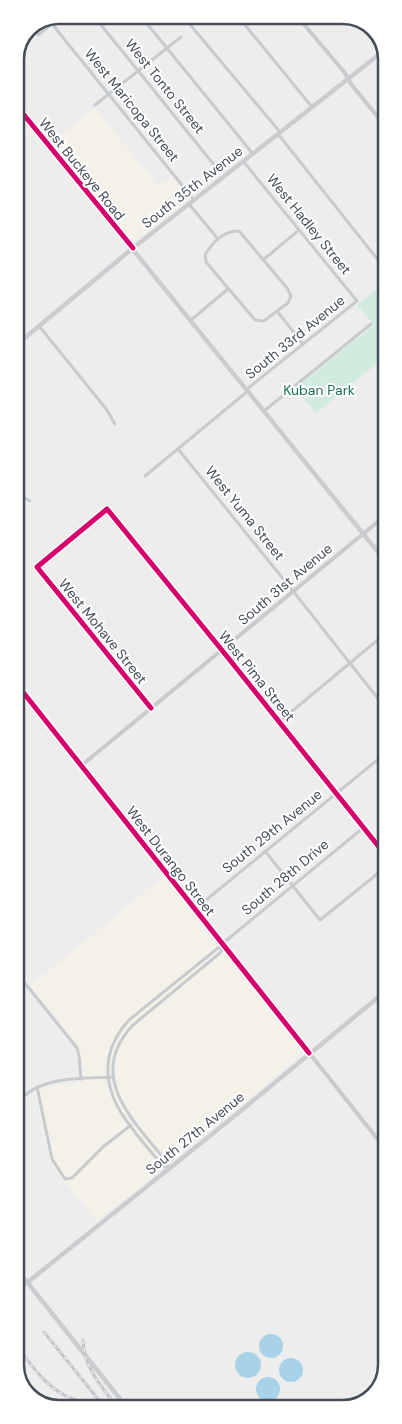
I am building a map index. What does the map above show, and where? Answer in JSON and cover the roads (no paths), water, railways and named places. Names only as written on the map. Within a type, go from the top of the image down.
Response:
[{"type":"main road","name":"South 35th Avenue","points":[[24,338],[132,248],[378,55]]},
{"type":"main road","name":"West Buckeye Road","points":[[24,115],[378,552]]},
{"type":"main road","name":"South 27th Avenue","points":[[28,1282],[378,997]]},
{"type":"main road","points":[[24,1277],[122,1400]]},
{"type":"street","points":[[38,35],[52,24]]},
{"type":"street","name":"West Maricopa Street","points":[[52,24],[194,200]]},
{"type":"street","name":"West Tonto Street","points":[[100,24],[219,171]]},
{"type":"street","points":[[147,24],[252,154]]},
{"type":"street","points":[[189,24],[279,133],[378,260]]},
{"type":"street","points":[[244,24],[312,108]]},
{"type":"street","points":[[304,24],[345,72],[348,79],[378,117]]},
{"type":"street","points":[[95,105],[181,37]]},
{"type":"street","name":"West Hadley Street","points":[[243,161],[357,301]]},
{"type":"street","points":[[189,204],[218,239]]},
{"type":"street","points":[[231,230],[239,231],[263,260],[287,288],[291,296],[288,303],[264,321],[255,320],[206,262],[205,255],[210,246],[231,230]]},
{"type":"street","points":[[263,260],[299,230]]},
{"type":"street","points":[[191,320],[228,289]]},
{"type":"street","name":"South 33rd Avenue","points":[[145,476],[357,301]]},
{"type":"street","points":[[277,312],[303,344]]},
{"type":"street","points":[[264,411],[371,324]]},
{"type":"street","points":[[39,326],[107,410],[115,424]]},
{"type":"street","name":"West Yuma Street","points":[[178,449],[378,700]]},
{"type":"street","points":[[24,497],[30,501]]},
{"type":"street","name":"West Pima Street","points":[[37,567],[107,509],[222,649],[378,846]]},
{"type":"street","name":"South 31st Avenue","points":[[82,765],[378,522]]},
{"type":"street","name":"West Mohave Street","points":[[37,567],[151,708]]},
{"type":"street","points":[[279,722],[378,641]]},
{"type":"street","name":"West Durango Street","points":[[24,693],[378,1140]]},
{"type":"street","name":"South 29th Avenue","points":[[195,910],[378,759]]},
{"type":"street","name":"South 28th Drive","points":[[222,945],[363,828]]},
{"type":"street","points":[[265,851],[320,920],[378,873]]},
{"type":"street","points":[[168,1169],[166,1161],[120,1101],[113,1077],[117,1051],[127,1032],[221,952],[222,945]]},
{"type":"street","points":[[168,1169],[161,1164],[114,1103],[108,1077],[110,1053],[123,1027],[222,945]]},
{"type":"street","points":[[24,982],[75,1045],[79,1056],[81,1079]]},
{"type":"street","points":[[24,1097],[37,1087],[59,1082],[113,1077]]},
{"type":"street","points":[[37,1087],[52,1159],[65,1179],[72,1178],[103,1147],[135,1122]]},
{"type":"street","name":"South 27th Avenue","points":[[24,1285],[28,1282]]},
{"type":"water","points":[[271,1334],[280,1337],[283,1346],[280,1355],[271,1358],[262,1355],[259,1346],[262,1337]]},
{"type":"water","points":[[248,1352],[257,1356],[261,1365],[257,1374],[248,1378],[239,1374],[235,1365],[239,1356]]},
{"type":"water","points":[[291,1358],[300,1361],[303,1370],[300,1379],[291,1382],[282,1379],[279,1370],[282,1361]]},
{"type":"water","points":[[268,1377],[273,1378],[279,1384],[280,1389],[277,1398],[263,1400],[259,1398],[256,1389],[259,1380]]},
{"type":"railway","points":[[44,1332],[99,1400]]},
{"type":"railway","points":[[83,1340],[90,1369],[112,1400]]},
{"type":"railway","points":[[24,1356],[38,1374],[51,1386],[66,1396],[76,1400]]},
{"type":"park label","name":"Kuban Park","points":[[319,390]]}]
